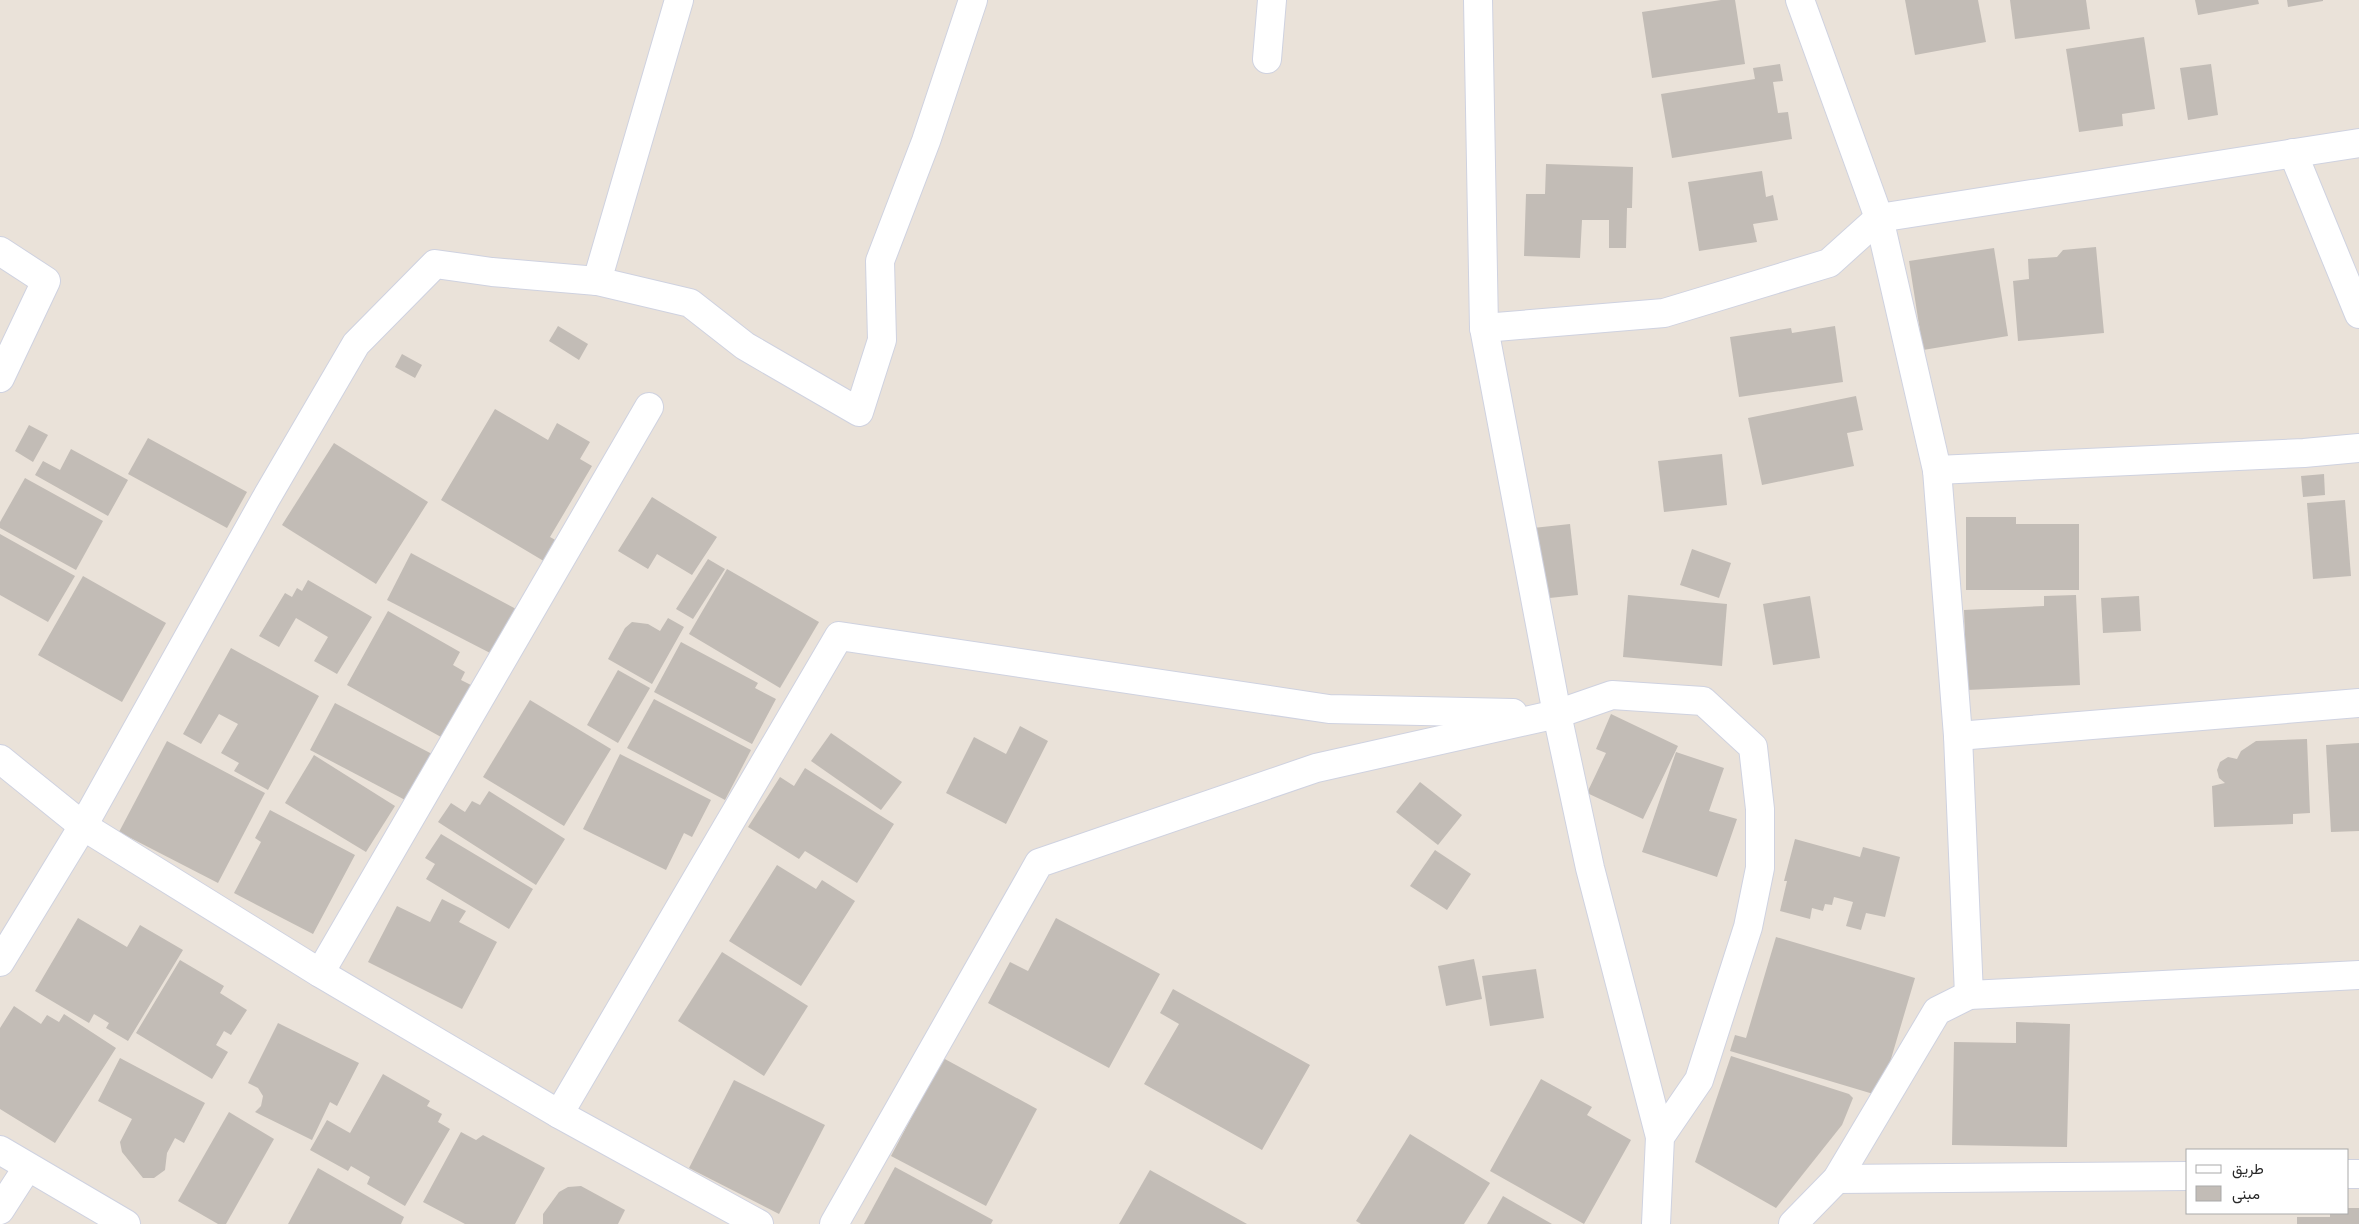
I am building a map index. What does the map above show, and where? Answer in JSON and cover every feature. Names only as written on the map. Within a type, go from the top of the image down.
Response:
[{"type":"street","points":[[597,280],[679,0]]},
{"type":"street","points":[[0,962],[83,826],[265,500],[356,344],[435,264],[492,272],[597,280],[690,303],[745,346],[859,412],[882,340],[880,261],[926,141],[973,0]]},
{"type":"street","points":[[1267,60],[1272,0]]},
{"type":"street","points":[[1478,0],[1484,328],[1557,714],[1590,868],[1660,1137],[1656,1224]]},
{"type":"street","points":[[1800,0],[1879,218],[1937,470],[1958,736],[1969,995]]},
{"type":"street","points":[[1484,328],[1664,313],[1830,262],[1879,218],[2359,143]]},
{"type":"street","points":[[2293,153],[2359,314]]},
{"type":"street","points":[[0,251],[46,280],[0,378]]},
{"type":"street","points":[[320,973],[649,407]]},
{"type":"street","points":[[1937,470],[2304,453],[2359,448]]},
{"type":"street","points":[[559,1114],[839,636],[1329,709],[1557,714]]},
{"type":"street","points":[[834,1224],[1039,863],[1316,768],[1557,714],[1612,695],[1703,701],[1753,747],[1760,810],[1760,868],[1748,927],[1699,1080],[1660,1137]]},
{"type":"street","points":[[1958,736],[2359,703]]},
{"type":"street","points":[[0,759],[83,826],[320,973],[559,1114],[759,1224]]},
{"type":"street","points":[[1793,1224],[1837,1180],[1938,1011],[1969,995],[2359,975]]},
{"type":"street","points":[[0,1150],[27,1168],[126,1224]]},
{"type":"street","points":[[0,1210],[27,1168]]},
{"type":"street","points":[[1837,1180],[2186,1176]]},
{"type":"building","points":[[1721,0],[1735,0],[1745,64],[1652,78],[1642,12]]},
{"type":"building","points":[[1905,0],[1978,0],[1986,42],[1915,55]]},
{"type":"building","points":[[2010,0],[2086,0],[2090,29],[2015,39]]},
{"type":"building","points":[[2195,0],[2258,0],[2259,4],[2198,15]]},
{"type":"building","points":[[2287,0],[2323,0],[2323,1],[2288,7]]},
{"type":"building","points":[[2144,37],[2155,109],[2122,114],[2123,126],[2079,132],[2066,49]]},
{"type":"building","points":[[1780,64],[1783,81],[1773,82],[1778,113],[1788,112],[1792,139],[1672,158],[1661,94],[1755,79],[1753,68]]},
{"type":"building","points":[[2211,64],[2218,115],[2188,120],[2180,68]]},
{"type":"building","points":[[1546,164],[1633,167],[1632,208],[1627,208],[1626,248],[1609,248],[1609,220],[1582,220],[1580,258],[1524,256],[1526,194],[1545,194]]},
{"type":"building","points":[[1762,171],[1766,197],[1773,195],[1778,220],[1753,224],[1757,242],[1699,251],[1688,182]]},
{"type":"building","points":[[2096,247],[2104,333],[2018,341],[2013,281],[2029,279],[2028,259],[2057,257],[2063,250]]},
{"type":"building","points":[[1994,248],[2008,336],[1923,350],[1909,261]]},
{"type":"building","points":[[558,326],[588,344],[579,360],[549,341]]},
{"type":"building","points":[[1835,326],[1843,382],[1739,397],[1730,337],[1791,328],[1792,333]]},
{"type":"building","points":[[402,354],[422,365],[415,378],[395,367]]},
{"type":"building","points":[[1856,396],[1863,430],[1847,433],[1854,466],[1762,485],[1748,418]]},
{"type":"building","points":[[495,409],[548,440],[557,423],[590,442],[580,459],[592,466],[550,537],[559,542],[547,563],[441,500]]},
{"type":"building","points":[[29,425],[48,435],[33,462],[15,451]]},
{"type":"building","points":[[148,438],[247,492],[227,528],[128,474]]},
{"type":"building","points":[[334,443],[428,502],[376,584],[282,525]]},
{"type":"building","points":[[71,449],[128,480],[108,516],[35,475],[43,461],[60,470]]},
{"type":"building","points":[[1722,454],[1727,505],[1664,512],[1658,461]]},
{"type":"building","points":[[2324,474],[2325,495],[2303,497],[2301,476]]},
{"type":"building","points":[[25,478],[103,521],[76,570],[0,528],[0,522]]},
{"type":"building","points":[[652,497],[717,537],[692,575],[657,554],[648,569],[618,551]]},
{"type":"building","points":[[2345,500],[2351,576],[2313,579],[2307,503]]},
{"type":"building","points":[[1966,517],[2016,517],[2016,524],[2079,524],[2079,590],[1966,590]]},
{"type":"building","points":[[1570,524],[1578,595],[1540,599],[1533,528]]},
{"type":"building","points":[[0,534],[75,576],[48,622],[0,595]]},
{"type":"building","points":[[1692,549],[1731,563],[1719,598],[1680,585]]},
{"type":"building","points":[[411,553],[518,610],[494,655],[387,600]]},
{"type":"building","points":[[708,559],[725,569],[693,619],[676,609]]},
{"type":"building","points":[[727,569],[819,622],[780,688],[689,634]]},
{"type":"building","points":[[83,576],[166,623],[122,702],[38,655]]},
{"type":"building","points":[[308,580],[372,617],[337,674],[314,661],[328,637],[296,618],[279,647],[259,636],[285,593],[292,597],[297,588],[302,591]]},
{"type":"building","points":[[1628,595],[1727,604],[1722,666],[1623,657]]},
{"type":"building","points":[[2076,595],[2080,685],[1967,690],[1964,610],[2044,606],[2044,596]]},
{"type":"building","points":[[1810,596],[1820,658],[1773,665],[1763,604]]},
{"type":"building","points":[[2139,596],[2141,631],[2103,633],[2101,598]]},
{"type":"building","points":[[388,611],[460,652],[453,665],[465,672],[461,680],[471,685],[441,737],[347,685]]},
{"type":"building","points":[[668,618],[684,627],[652,684],[608,659],[625,628],[632,622],[648,624],[660,631]]},
{"type":"building","points":[[681,642],[758,683],[755,688],[776,699],[752,744],[654,692]]},
{"type":"building","points":[[231,648],[319,696],[268,790],[234,771],[239,763],[221,753],[238,724],[219,714],[201,744],[183,734]]},
{"type":"building","points":[[618,670],[650,688],[618,743],[587,725]]},
{"type":"building","points":[[654,699],[751,750],[725,800],[627,748]]},
{"type":"building","points":[[530,700],[611,749],[564,826],[483,777]]},
{"type":"building","points":[[335,703],[432,754],[407,801],[310,750]]},
{"type":"building","points":[[1611,714],[1678,746],[1643,819],[1587,793],[1606,753],[1596,749]]},
{"type":"building","points":[[1020,726],[1048,741],[1006,824],[946,793],[974,737],[1006,754]]},
{"type":"building","points":[[831,733],[902,782],[881,810],[811,761]]},
{"type":"building","points":[[2307,739],[2310,813],[2293,814],[2293,824],[2214,827],[2212,786],[2225,783],[2219,778],[2217,770],[2220,762],[2228,757],[2237,759],[2241,751],[2256,741]]},
{"type":"building","points":[[167,741],[265,793],[218,883],[119,832]]},
{"type":"building","points":[[2359,743],[2359,831],[2331,832],[2326,745]]},
{"type":"building","points":[[1676,752],[1724,768],[1709,811],[1737,819],[1717,877],[1642,852]]},
{"type":"building","points":[[620,754],[711,800],[692,837],[684,833],[666,870],[583,829]]},
{"type":"building","points":[[314,755],[395,806],[366,852],[285,803]]},
{"type":"building","points":[[805,768],[894,824],[857,883],[805,851],[799,859],[748,827],[780,777],[794,786]]},
{"type":"building","points":[[1420,782],[1462,815],[1438,845],[1396,812]]},
{"type":"building","points":[[489,791],[565,839],[536,885],[438,822],[451,803],[465,812],[472,801],[480,805]]},
{"type":"building","points":[[270,810],[355,855],[313,934],[234,893],[261,842],[255,838]]},
{"type":"building","points":[[441,834],[533,889],[509,929],[426,879],[435,864],[425,858]]},
{"type":"building","points":[[1795,839],[1860,857],[1863,847],[1900,857],[1885,917],[1866,913],[1861,930],[1846,926],[1853,902],[1834,897],[1832,905],[1825,904],[1823,911],[1812,908],[1810,919],[1780,911],[1787,881],[1784,881]]},
{"type":"building","points":[[1435,850],[1471,874],[1447,910],[1410,886]]},
{"type":"building","points":[[777,865],[816,889],[822,880],[855,901],[801,986],[729,941]]},
{"type":"building","points":[[442,899],[466,911],[459,922],[497,942],[462,1009],[368,962],[397,906],[430,922]]},
{"type":"building","points":[[78,918],[127,947],[140,925],[183,950],[128,1041],[106,1028],[109,1023],[94,1014],[89,1023],[35,991]]},
{"type":"building","points":[[1056,918],[1160,974],[1109,1068],[988,1003],[1010,962],[1028,971]]},
{"type":"building","points":[[1776,937],[1915,978],[1880,1096],[1730,1051],[1735,1035],[1746,1038]]},
{"type":"building","points":[[722,952],[808,1006],[764,1076],[678,1021]]},
{"type":"building","points":[[1474,959],[1482,999],[1446,1006],[1438,966]]},
{"type":"building","points":[[180,960],[224,986],[220,993],[247,1010],[231,1035],[224,1031],[216,1045],[228,1052],[212,1079],[136,1033]]},
{"type":"building","points":[[1536,969],[1544,1018],[1490,1026],[1482,976]]},
{"type":"building","points":[[1173,989],[1310,1065],[1262,1150],[1144,1084],[1179,1024],[1160,1013]]},
{"type":"building","points":[[14,1006],[41,1024],[47,1015],[59,1022],[64,1014],[116,1048],[55,1143],[0,1109],[0,1028]]},
{"type":"building","points":[[2016,1022],[2070,1024],[2067,1147],[1952,1145],[1954,1042],[2016,1043]]},
{"type":"building","points":[[278,1023],[359,1063],[337,1106],[330,1102],[312,1140],[255,1112],[261,1106],[263,1096],[258,1088],[248,1083]]},
{"type":"building","points":[[1731,1056],[1849,1094],[1853,1098],[1842,1125],[1776,1208],[1695,1162]]},
{"type":"building","points":[[120,1058],[205,1103],[184,1143],[175,1138],[167,1153],[165,1170],[154,1178],[143,1178],[122,1152],[120,1142],[132,1119],[98,1101]]},
{"type":"building","points":[[943,1058],[1037,1109],[986,1206],[891,1156]]},
{"type":"building","points":[[383,1074],[430,1101],[427,1106],[442,1114],[438,1122],[450,1129],[405,1206],[367,1184],[370,1177],[351,1166],[348,1171],[310,1150],[327,1120],[350,1133]]},
{"type":"building","points":[[1541,1079],[1592,1107],[1587,1115],[1631,1140],[1584,1224],[1490,1171]]},
{"type":"building","points":[[734,1080],[825,1125],[779,1214],[689,1168]]},
{"type":"building","points":[[229,1112],[274,1139],[226,1224],[218,1224],[178,1201]]},
{"type":"building","points":[[461,1132],[476,1140],[483,1135],[545,1168],[515,1224],[465,1224],[423,1202]]},
{"type":"building","points":[[1410,1134],[1490,1183],[1464,1224],[1361,1224],[1356,1221]]},
{"type":"building","points":[[895,1167],[993,1220],[991,1224],[864,1224]]},
{"type":"building","points":[[318,1168],[404,1217],[401,1224],[288,1224]]},
{"type":"building","points":[[1150,1170],[1247,1224],[1119,1224]]},
{"type":"building","points":[[581,1186],[625,1210],[618,1224],[543,1224],[543,1214],[559,1192],[568,1187]]},
{"type":"building","points":[[1503,1196],[1552,1224],[1487,1224]]},
{"type":"building","points":[[2349,1208],[2359,1208],[2359,1224],[2297,1224],[2297,1217],[2330,1217],[2330,1214],[2349,1214]]}]
